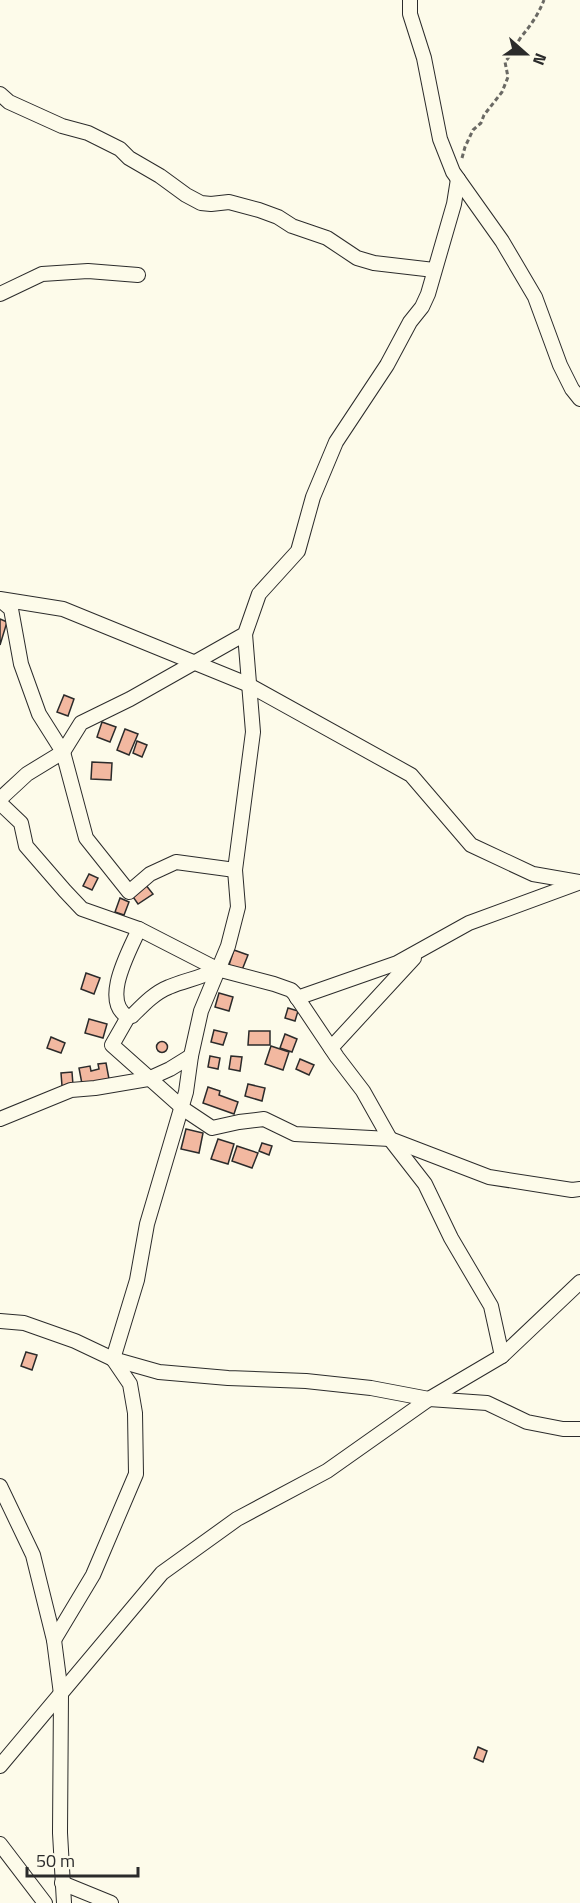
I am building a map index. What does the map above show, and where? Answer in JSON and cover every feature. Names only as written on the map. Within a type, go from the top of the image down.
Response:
[{"type":"street","points":[[410,0],[410,14],[424,58],[440,139],[453,172],[502,241],[535,297],[560,365],[580,399]]},
{"type":"street","points":[[0,94],[9,102],[63,126],[88,133],[120,149],[129,158],[201,203],[229,202],[260,210],[292,226],[327,238],[357,258],[374,263],[434,270]]},
{"type":"street","points":[[113,1359],[137,1280],[147,1224],[186,1092],[201,1011],[228,946],[238,907],[235,870],[253,732],[245,634],[259,594],[298,551],[313,497],[336,442],[387,365],[410,322],[422,307],[454,204],[458,179]]},
{"type":"street","points":[[0,294],[42,274],[87,271],[138,275]]},
{"type":"street","points":[[0,599],[63,609],[249,685],[411,775],[471,844],[533,874],[580,882]]},
{"type":"street","points":[[0,599],[10,609],[21,664],[39,714],[63,752],[86,838],[129,892],[150,874],[176,862],[235,870]]},
{"type":"street","points":[[245,634],[130,699],[81,723],[63,752],[27,774],[0,801],[21,823],[26,846],[82,909],[140,929],[217,969],[291,990],[363,1091],[390,1139],[425,1184],[451,1238],[491,1306],[502,1356]]},
{"type":"street","points":[[297,998],[397,963],[469,923],[580,882]]},
{"type":"street","points":[[128,1017],[116,1000],[116,991],[121,970],[140,929]]},
{"type":"street","points":[[331,1048],[424,948]]},
{"type":"street","points":[[217,969],[200,978],[168,987],[149,999],[128,1017],[112,1045],[182,1107],[212,1128],[264,1119],[296,1134],[390,1139],[489,1177],[572,1190],[580,1189]]},
{"type":"street","points":[[0,1119],[71,1090],[150,1078],[191,1056]]},
{"type":"street","points":[[0,1766],[162,1573],[237,1519],[327,1471],[429,1399],[502,1356],[580,1282]]},
{"type":"street","points":[[0,1321],[24,1323],[75,1341],[113,1359],[159,1372],[306,1381],[370,1388],[429,1399],[487,1403],[527,1422],[580,1430]]},
{"type":"street","points":[[54,1640],[93,1575],[136,1474],[135,1413],[130,1384],[113,1359]]},
{"type":"street","points":[[0,1486],[33,1555],[54,1640],[61,1694],[60,1833],[64,1903]]},
{"type":"street","points":[[0,1844],[45,1903]]},
{"type":"street","points":[[63,1883],[111,1903]]},
{"type":"path","points":[[458,179],[465,147],[473,130],[481,123],[484,115],[502,92],[508,77],[505,62],[534,22],[544,0]]},
{"type":"building","points":[[0,619],[7,622],[0,645]]},
{"type":"building","points":[[64,695],[74,699],[68,716],[57,712]]},
{"type":"building","points":[[102,722],[116,727],[110,742],[97,737]]},
{"type":"building","points":[[125,729],[138,734],[129,755],[117,750]]},
{"type":"building","points":[[137,741],[147,745],[142,757],[133,753]]},
{"type":"building","points":[[92,762],[112,763],[111,780],[91,779]]},
{"type":"building","points":[[89,874],[98,878],[92,890],[83,886]]},
{"type":"building","points":[[145,884],[153,894],[138,904],[131,894]]},
{"type":"building","points":[[120,898],[129,902],[124,915],[115,912]]},
{"type":"building","points":[[234,950],[248,955],[242,970],[229,965]]},
{"type":"building","points":[[86,973],[100,978],[94,994],[81,989]]},
{"type":"building","points":[[219,993],[233,997],[229,1011],[215,1007]]},
{"type":"building","points":[[288,1008],[298,1011],[295,1021],[285,1018]]},
{"type":"building","points":[[89,1019],[107,1024],[103,1038],[85,1033]]},
{"type":"building","points":[[214,1030],[227,1033],[223,1045],[211,1042]]},
{"type":"building","points":[[249,1031],[270,1031],[270,1045],[248,1045]]},
{"type":"building","points":[[285,1034],[297,1039],[292,1052],[280,1048]]},
{"type":"building","points":[[51,1037],[65,1043],[61,1053],[47,1048]]},
{"type":"building","points":[[162,1042],[166,1043],[166,1051],[162,1052],[158,1051],[157,1047],[158,1043]]},
{"type":"building","points":[[271,1046],[289,1052],[283,1070],[265,1064]]},
{"type":"building","points":[[210,1056],[220,1058],[218,1069],[208,1067]]},
{"type":"building","points":[[231,1056],[242,1057],[240,1071],[229,1069]]},
{"type":"building","points":[[300,1059],[314,1065],[309,1075],[296,1069]]},
{"type":"building","points":[[106,1063],[109,1079],[82,1084],[79,1068],[90,1066],[91,1071],[99,1069],[98,1064]]},
{"type":"building","points":[[72,1072],[73,1085],[62,1086],[61,1073]]},
{"type":"building","points":[[248,1084],[265,1088],[262,1101],[245,1096]]},
{"type":"building","points":[[208,1087],[220,1091],[219,1095],[238,1102],[234,1114],[203,1103]]},
{"type":"building","points":[[186,1129],[203,1133],[199,1153],[181,1149]]},
{"type":"building","points":[[218,1139],[234,1144],[228,1164],[211,1159]]},
{"type":"building","points":[[262,1143],[272,1146],[269,1155],[259,1151]]},
{"type":"building","points":[[237,1146],[258,1153],[252,1168],[232,1161]]},
{"type":"building","points":[[26,1352],[37,1355],[32,1370],[21,1366]]},
{"type":"building","points":[[478,1747],[487,1751],[483,1762],[474,1758]]}]
